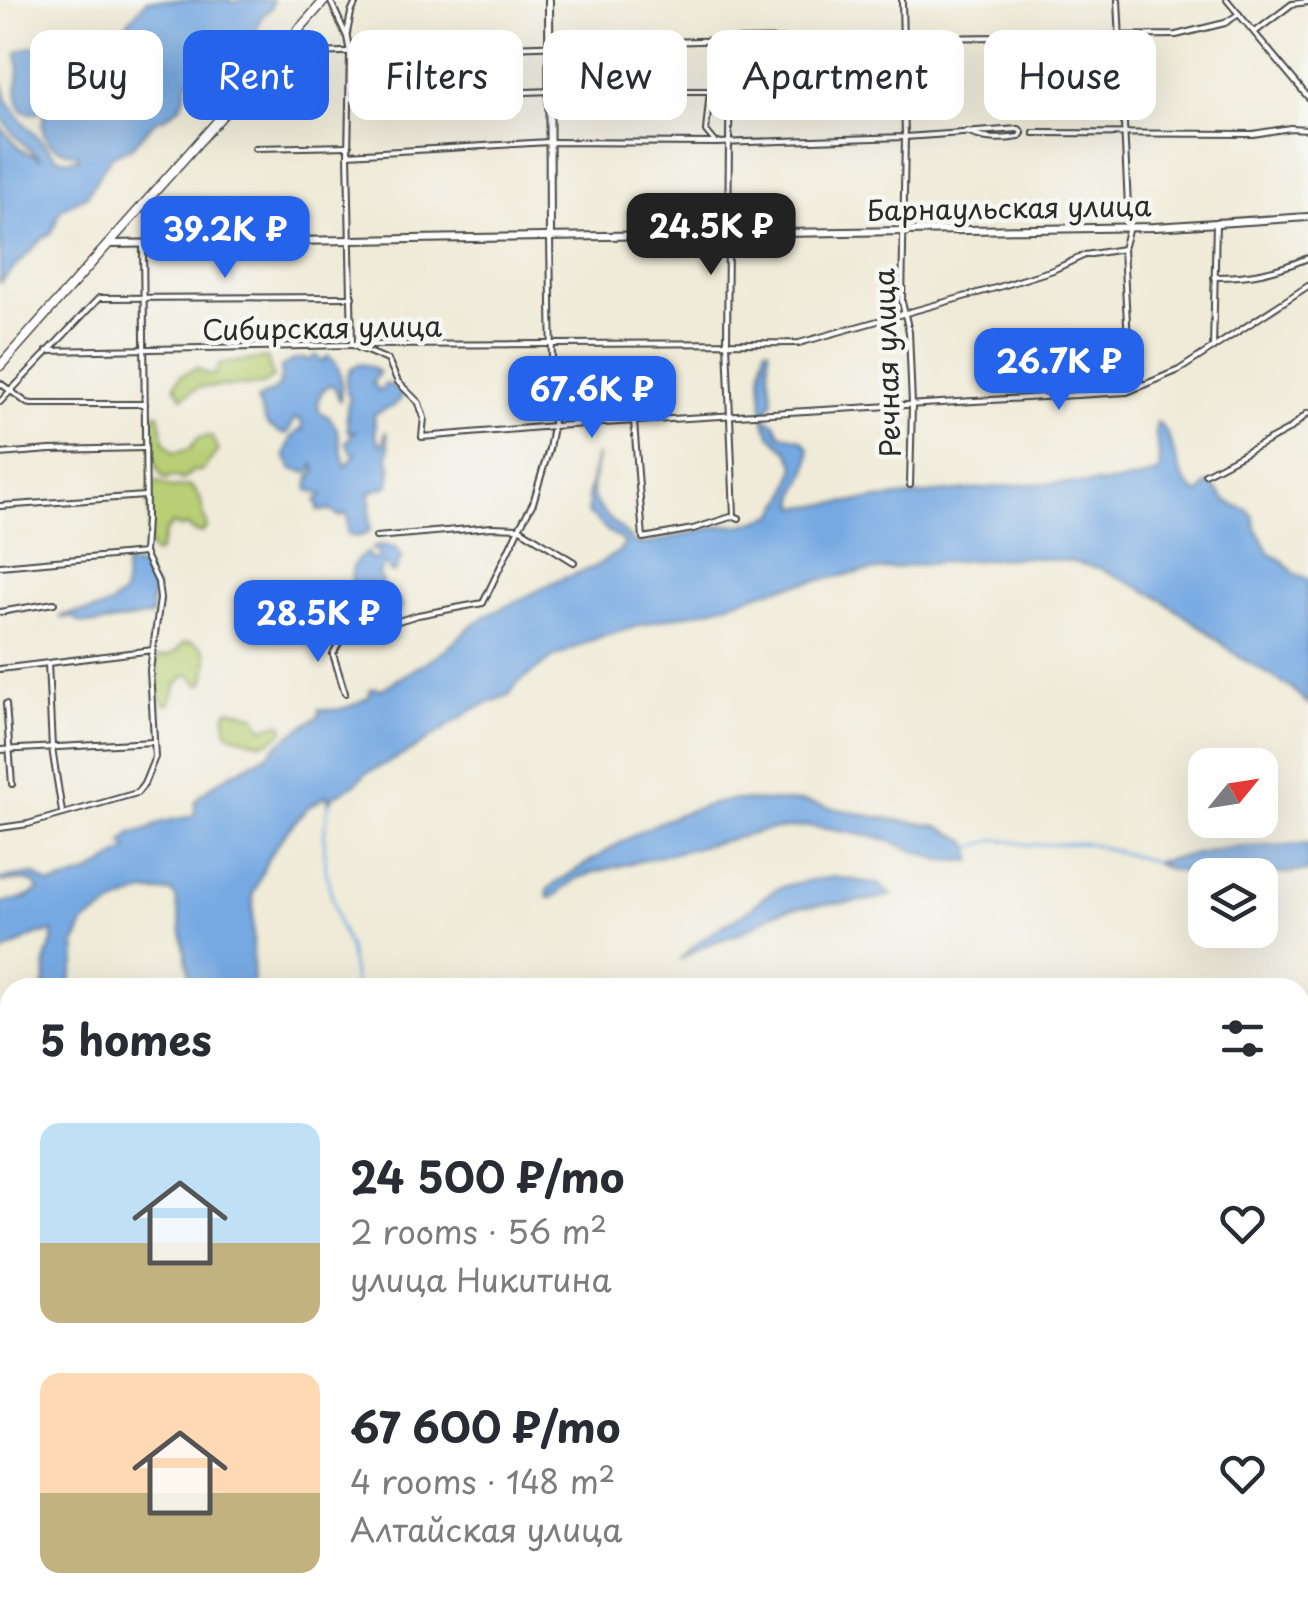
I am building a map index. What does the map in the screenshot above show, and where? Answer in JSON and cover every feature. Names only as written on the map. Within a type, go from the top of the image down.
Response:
[{"type":"main road","points":[[300,30],[328,0]]},
{"type":"main road","points":[[0,366],[219,120]]},
{"type":"street","points":[[328,0],[349,47]]},
{"type":"street","points":[[347,36],[357,0]]},
{"type":"street","points":[[548,30],[549,0]]},
{"type":"street","name":"Речная улица","points":[[902,0],[903,30]]},
{"type":"street","points":[[1118,0],[1120,30]]},
{"type":"street","points":[[1227,0],[1308,97]]},
{"type":"street","points":[[1254,32],[1292,4],[1308,2]]},
{"type":"street","points":[[1156,35],[1176,35],[1225,23],[1239,14]]},
{"type":"street","points":[[687,91],[710,91],[706,131],[716,143]]},
{"type":"street","points":[[349,98],[352,345],[388,360],[398,382],[420,404],[424,418],[422,438],[552,426],[1127,392],[1179,370],[1308,286]]},
{"type":"street","points":[[345,692],[333,654],[340,641],[418,615],[484,602],[533,503],[552,426],[550,120]]},
{"type":"street","points":[[634,422],[643,538],[736,517],[728,343],[729,120]]},
{"type":"street","name":"Речная улица","points":[[905,120],[902,302],[910,332],[910,485]]},
{"type":"street","points":[[1124,120],[1129,228],[1124,250],[1128,341],[1142,386]]},
{"type":"street","points":[[348,154],[550,142],[716,143],[1018,129],[1022,136],[982,139],[967,132]]},
{"type":"street","points":[[1034,133],[1253,134],[1308,129]]},
{"type":"street","points":[[255,148],[348,146]]},
{"type":"street","name":"Барнаульская улица","points":[[111,244],[1129,228],[1308,217]]},
{"type":"street","points":[[1213,348],[1216,223]]},
{"type":"street","points":[[0,828],[28,824],[137,793],[155,757],[150,670],[160,588],[144,553],[143,245]]},
{"type":"street","name":"Сибирская улица","points":[[48,351],[799,343],[1053,270],[1085,255],[1124,250]]},
{"type":"street","points":[[1214,277],[1274,272],[1308,258]]},
{"type":"street","points":[[0,402],[99,298],[352,297]]},
{"type":"street","points":[[0,383],[32,404],[145,404]]},
{"type":"street","points":[[1206,474],[1290,430],[1308,413]]},
{"type":"street","points":[[0,454],[145,448]]},
{"type":"street","points":[[0,506],[146,496]]},
{"type":"street","points":[[376,537],[519,528],[574,562]]},
{"type":"street","points":[[0,566],[144,553]]},
{"type":"street","points":[[0,612],[54,602]]},
{"type":"street","points":[[0,669],[154,650]]},
{"type":"street","points":[[48,663],[52,748],[62,814]]},
{"type":"street","points":[[6,704],[12,784]]},
{"type":"street","points":[[0,750],[154,742]]},
{"type":"green space","points":[[267,358],[273,377],[262,385],[200,387],[182,397],[175,385],[180,376],[197,368],[208,375],[216,374],[219,365]]},
{"type":"green space","points":[[159,414],[165,443],[174,453],[190,449],[198,438],[211,436],[218,450],[202,471],[192,471],[183,480],[174,476],[165,479],[152,449],[151,416]]},
{"type":"green space","points":[[156,481],[172,488],[191,486],[200,498],[207,527],[202,533],[187,525],[180,528],[173,524],[154,554],[148,543],[148,496]]},
{"type":"green space","points":[[191,642],[206,653],[203,684],[186,675],[166,705],[158,696],[157,660]]},
{"type":"green space","points":[[230,709],[255,715],[265,728],[278,723],[284,730],[263,742],[231,734],[226,730],[226,712]]},
{"type":"water","points":[[147,0],[273,0],[257,30],[183,30],[183,101],[163,118],[163,30],[122,29]]},
{"type":"water","points":[[30,48],[30,113],[20,107],[17,94],[17,52]]},
{"type":"water","points":[[0,75],[7,100],[22,121],[57,157],[79,158],[54,146],[46,137],[43,121],[156,120],[131,148],[111,156],[87,195],[60,210],[52,232],[0,283],[0,126],[20,149],[42,160],[15,136],[0,115]]},
{"type":"water","points":[[765,348],[769,348],[773,399],[767,419],[775,423],[780,434],[801,439],[809,448],[809,464],[797,495],[796,506],[800,507],[1027,484],[1110,483],[1142,478],[1159,472],[1157,422],[1191,488],[1200,494],[1207,484],[1212,485],[1226,501],[1247,510],[1271,555],[1308,580],[1308,704],[1290,687],[1239,657],[1156,596],[1102,569],[1068,561],[1026,557],[942,562],[778,588],[594,639],[554,657],[518,683],[509,695],[474,709],[409,752],[365,774],[330,802],[328,795],[307,808],[268,858],[253,894],[253,978],[190,978],[176,897],[171,892],[145,892],[85,922],[75,944],[71,978],[46,978],[53,932],[36,935],[0,954],[0,903],[26,898],[38,889],[27,881],[0,879],[34,874],[54,884],[88,874],[127,850],[123,842],[132,833],[193,816],[195,802],[210,787],[268,754],[319,716],[319,709],[339,709],[358,703],[370,696],[370,690],[380,690],[447,649],[488,615],[592,568],[618,552],[625,544],[587,510],[597,455],[593,497],[634,543],[648,544],[775,515],[789,491],[795,464],[789,452],[771,436],[764,421],[761,377]]},
{"type":"water","points":[[315,355],[322,362],[328,356],[339,370],[340,401],[330,385],[321,393],[318,404],[320,412],[337,429],[345,467],[356,454],[346,442],[355,431],[348,432],[347,419],[350,399],[346,381],[351,368],[371,367],[379,373],[372,384],[378,391],[388,384],[401,393],[401,399],[392,407],[374,414],[380,445],[386,431],[391,473],[389,485],[370,492],[370,530],[360,536],[347,534],[345,513],[340,517],[329,510],[319,511],[316,500],[323,495],[308,490],[310,477],[316,473],[314,463],[308,473],[292,469],[285,456],[293,437],[303,429],[300,419],[294,419],[288,433],[282,434],[267,425],[257,400],[278,386],[284,365],[311,360]]},
{"type":"water","points":[[379,545],[396,547],[402,556],[395,572],[384,564],[379,574],[386,595],[400,601],[402,607],[394,615],[363,629],[350,612],[352,569],[367,553],[372,561],[379,557],[372,549]]},
{"type":"water","points":[[126,564],[144,567],[147,580],[155,587],[152,616],[96,624],[81,623],[73,617],[61,618],[104,608],[122,596]]},
{"type":"water","points":[[734,800],[804,802],[938,826],[966,840],[972,861],[940,860],[881,838],[809,826],[768,830],[595,872],[548,897],[548,889],[556,883],[641,831],[686,812]]},
{"type":"water","points":[[1308,844],[1308,871],[1278,873],[1278,858],[1188,858],[1188,872],[1155,862],[1227,848]]},
{"type":"water","points":[[833,877],[878,884],[892,895],[778,912],[680,960],[703,939],[773,891]]},
{"type":"waterway","points":[[329,802],[324,837],[326,872],[338,923],[349,948],[354,978]]},
{"type":"waterway","points":[[971,848],[997,839],[1030,845],[1086,843],[1155,862]]}]
